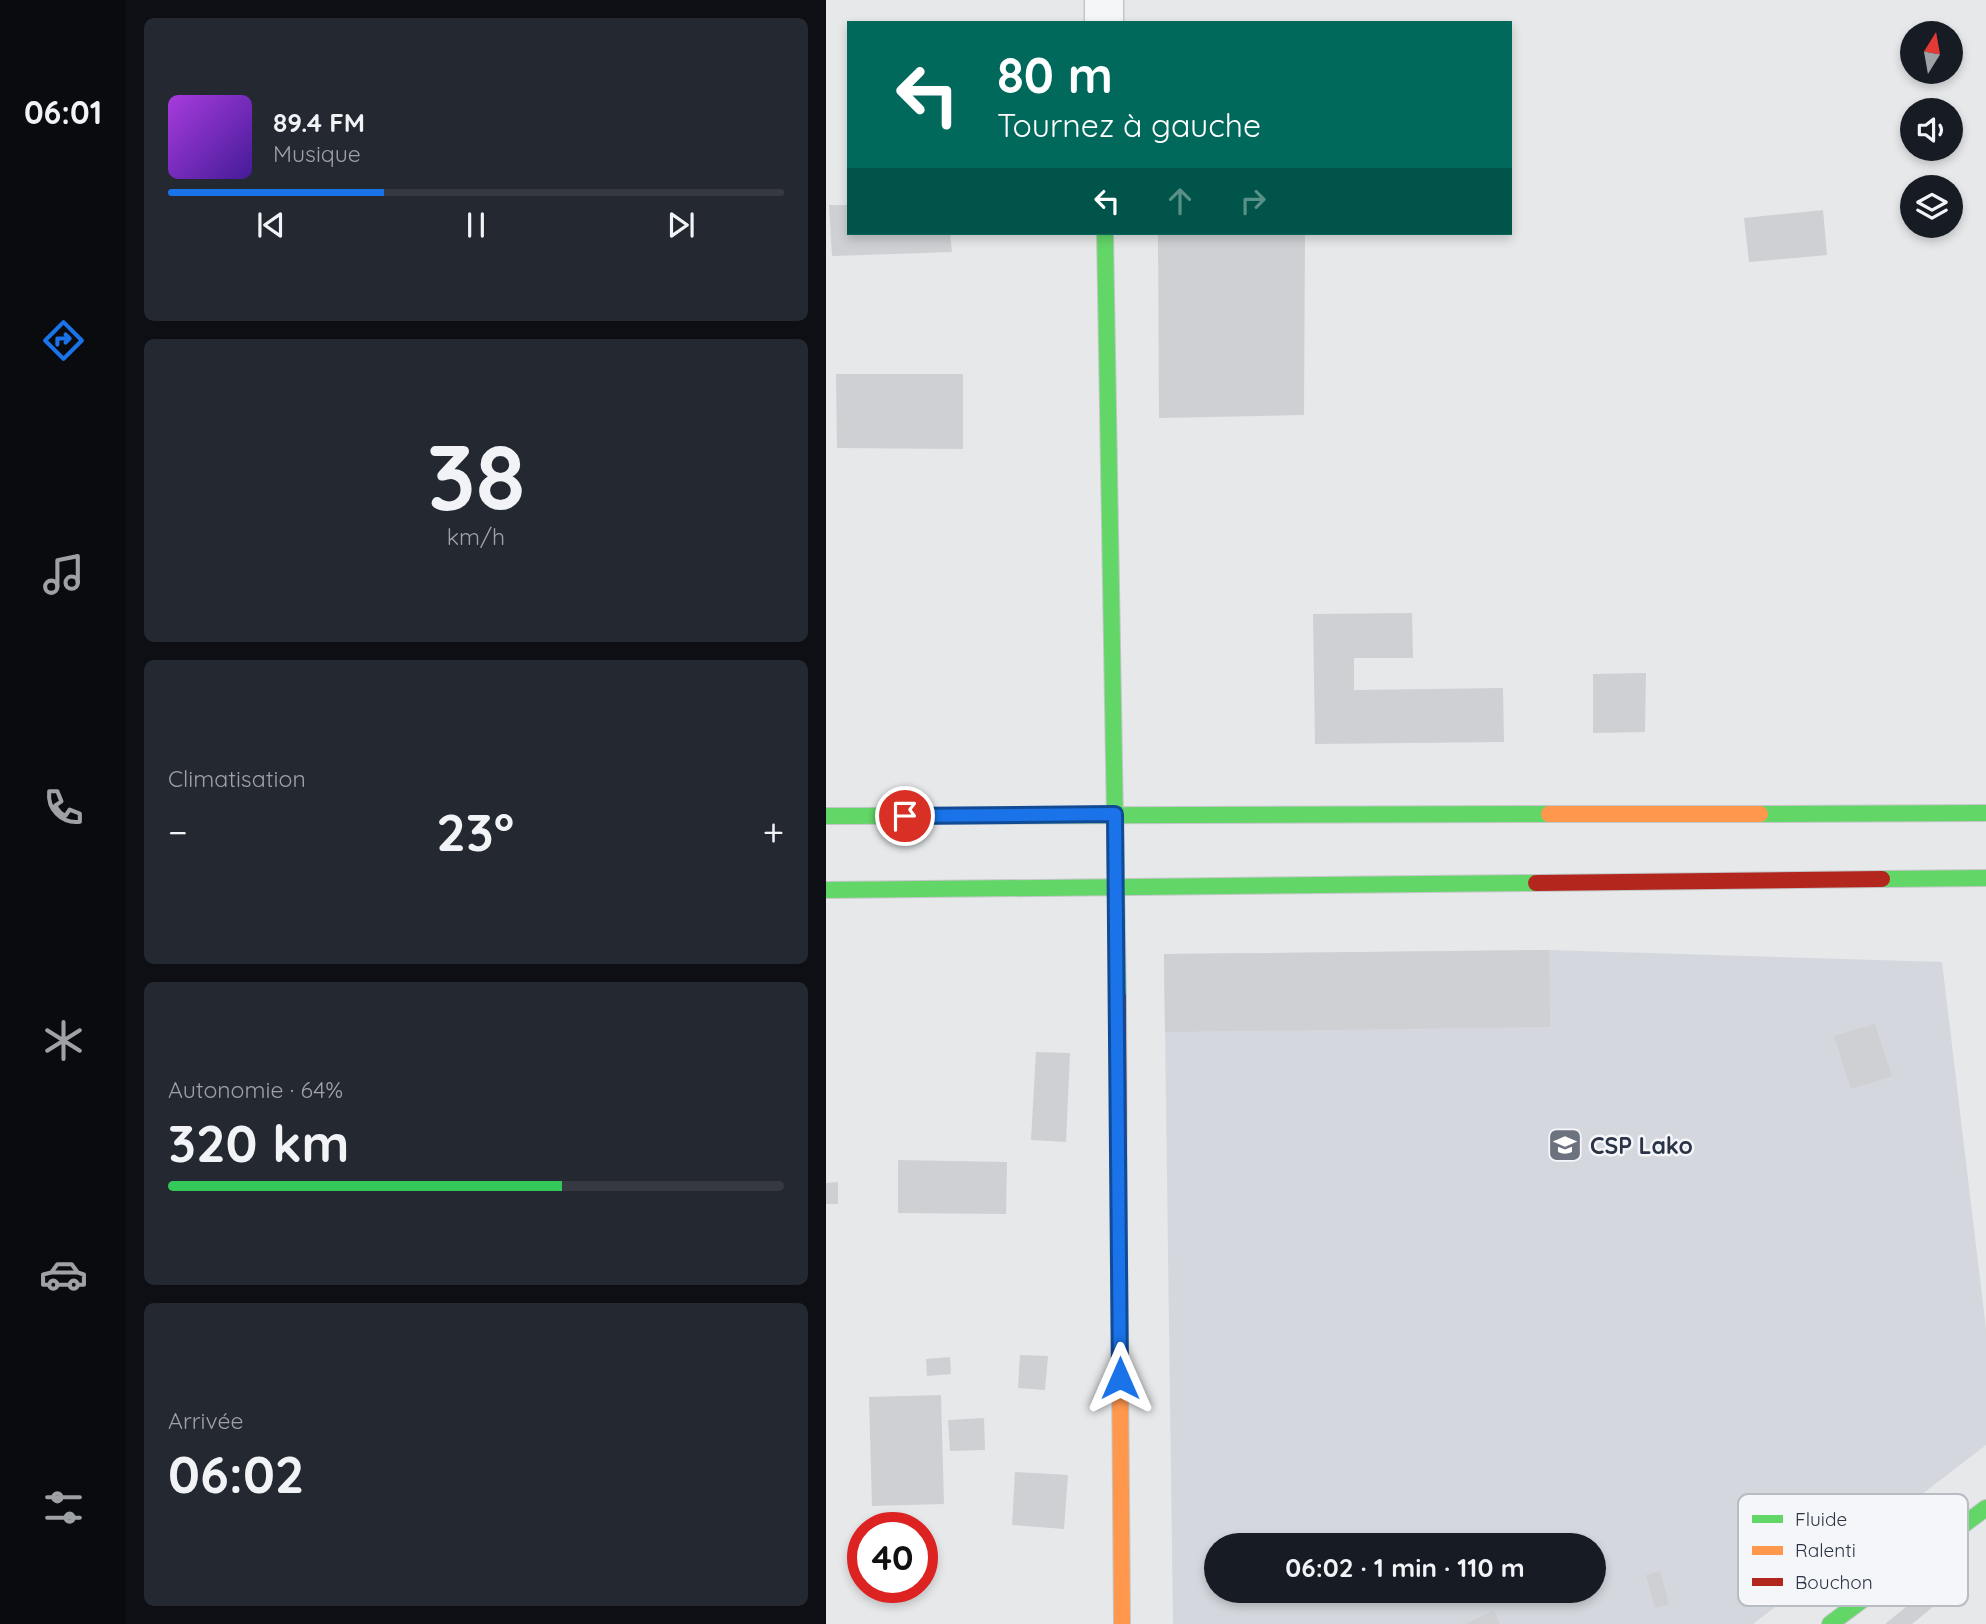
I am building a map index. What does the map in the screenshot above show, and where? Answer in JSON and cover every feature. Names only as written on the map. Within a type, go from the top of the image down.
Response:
[{"type":"main road","points":[[1105,235],[1116,885],[1122,1624]]},
{"type":"main road","points":[[826,816],[1986,813]]},
{"type":"main road","points":[[826,890],[1986,878]]},
{"type":"main road","points":[[1968,1521],[1986,1508]]},
{"type":"main road","points":[[1830,1624],[1854,1606]]},
{"type":"street","points":[[1104,0],[1104,21]]},
{"type":"shaded area","name":"CSP Lako","points":[[1549,950],[1942,962],[1986,1329],[1986,1445],[1922,1494],[1738,1494],[1738,1606],[1776,1606],[1753,1624],[1173,1624],[1164,954]]},
{"type":"building","points":[[829,205],[847,205],[847,235],[950,235],[952,252],[832,256]]},
{"type":"building","points":[[1823,210],[1827,255],[1749,262],[1744,218]]},
{"type":"building","points":[[1158,235],[1305,235],[1304,415],[1159,418]]},
{"type":"building","points":[[836,374],[963,374],[963,449],[837,448]]},
{"type":"building","points":[[1412,613],[1413,658],[1354,658],[1354,690],[1503,688],[1504,742],[1315,744],[1313,614]]},
{"type":"building","points":[[1646,673],[1645,732],[1593,733],[1593,674]]},
{"type":"building","points":[[1549,950],[1550,1027],[1165,1032],[1164,954]]},
{"type":"building","points":[[1875,1024],[1892,1076],[1851,1089],[1834,1036]]},
{"type":"building","points":[[1036,1052],[1070,1053],[1066,1142],[1031,1140]]},
{"type":"building","points":[[898,1160],[1007,1162],[1006,1214],[898,1213]]},
{"type":"building","points":[[838,1182],[838,1204],[826,1204],[826,1183]]},
{"type":"building","points":[[1020,1355],[1048,1356],[1045,1390],[1018,1388]]},
{"type":"building","points":[[950,1357],[951,1374],[927,1376],[926,1359]]},
{"type":"building","points":[[941,1395],[944,1504],[872,1506],[869,1397]]},
{"type":"building","points":[[984,1418],[985,1450],[950,1451],[948,1420]]},
{"type":"building","points":[[1015,1472],[1068,1475],[1064,1529],[1012,1525]]},
{"type":"building","points":[[1660,1571],[1669,1604],[1655,1608],[1646,1575]]},
{"type":"building","points":[[1907,1606],[1934,1606],[1912,1624],[1885,1624]]},
{"type":"building","points":[[1494,1611],[1500,1624],[1465,1624]]},
{"type":"traffic: fast","points":[[1105,235],[1118,997]]},
{"type":"traffic: fast","points":[[1760,814],[1986,813]]},
{"type":"traffic: fast","points":[[826,816],[1549,814]]},
{"type":"traffic: fast","points":[[1882,879],[1986,878]]},
{"type":"traffic: fast","points":[[826,890],[1536,883]]},
{"type":"traffic: fast","points":[[1968,1521],[1986,1508]]},
{"type":"traffic: fast","points":[[1830,1624],[1854,1606]]},
{"type":"traffic: slow","points":[[1549,814],[1760,814]]},
{"type":"traffic: slow","points":[[1119,1243],[1122,1624]]},
{"type":"traffic: jam","points":[[1536,883],[1882,879]]},
{"type":"traffic: jam","points":[[1118,997],[1119,1243]]},
{"type":"place","name":"CSP Lako","points":[[1565,1145]]},
{"type":"route","points":[[905,816],[1115,814],[1120,1378]]}]
